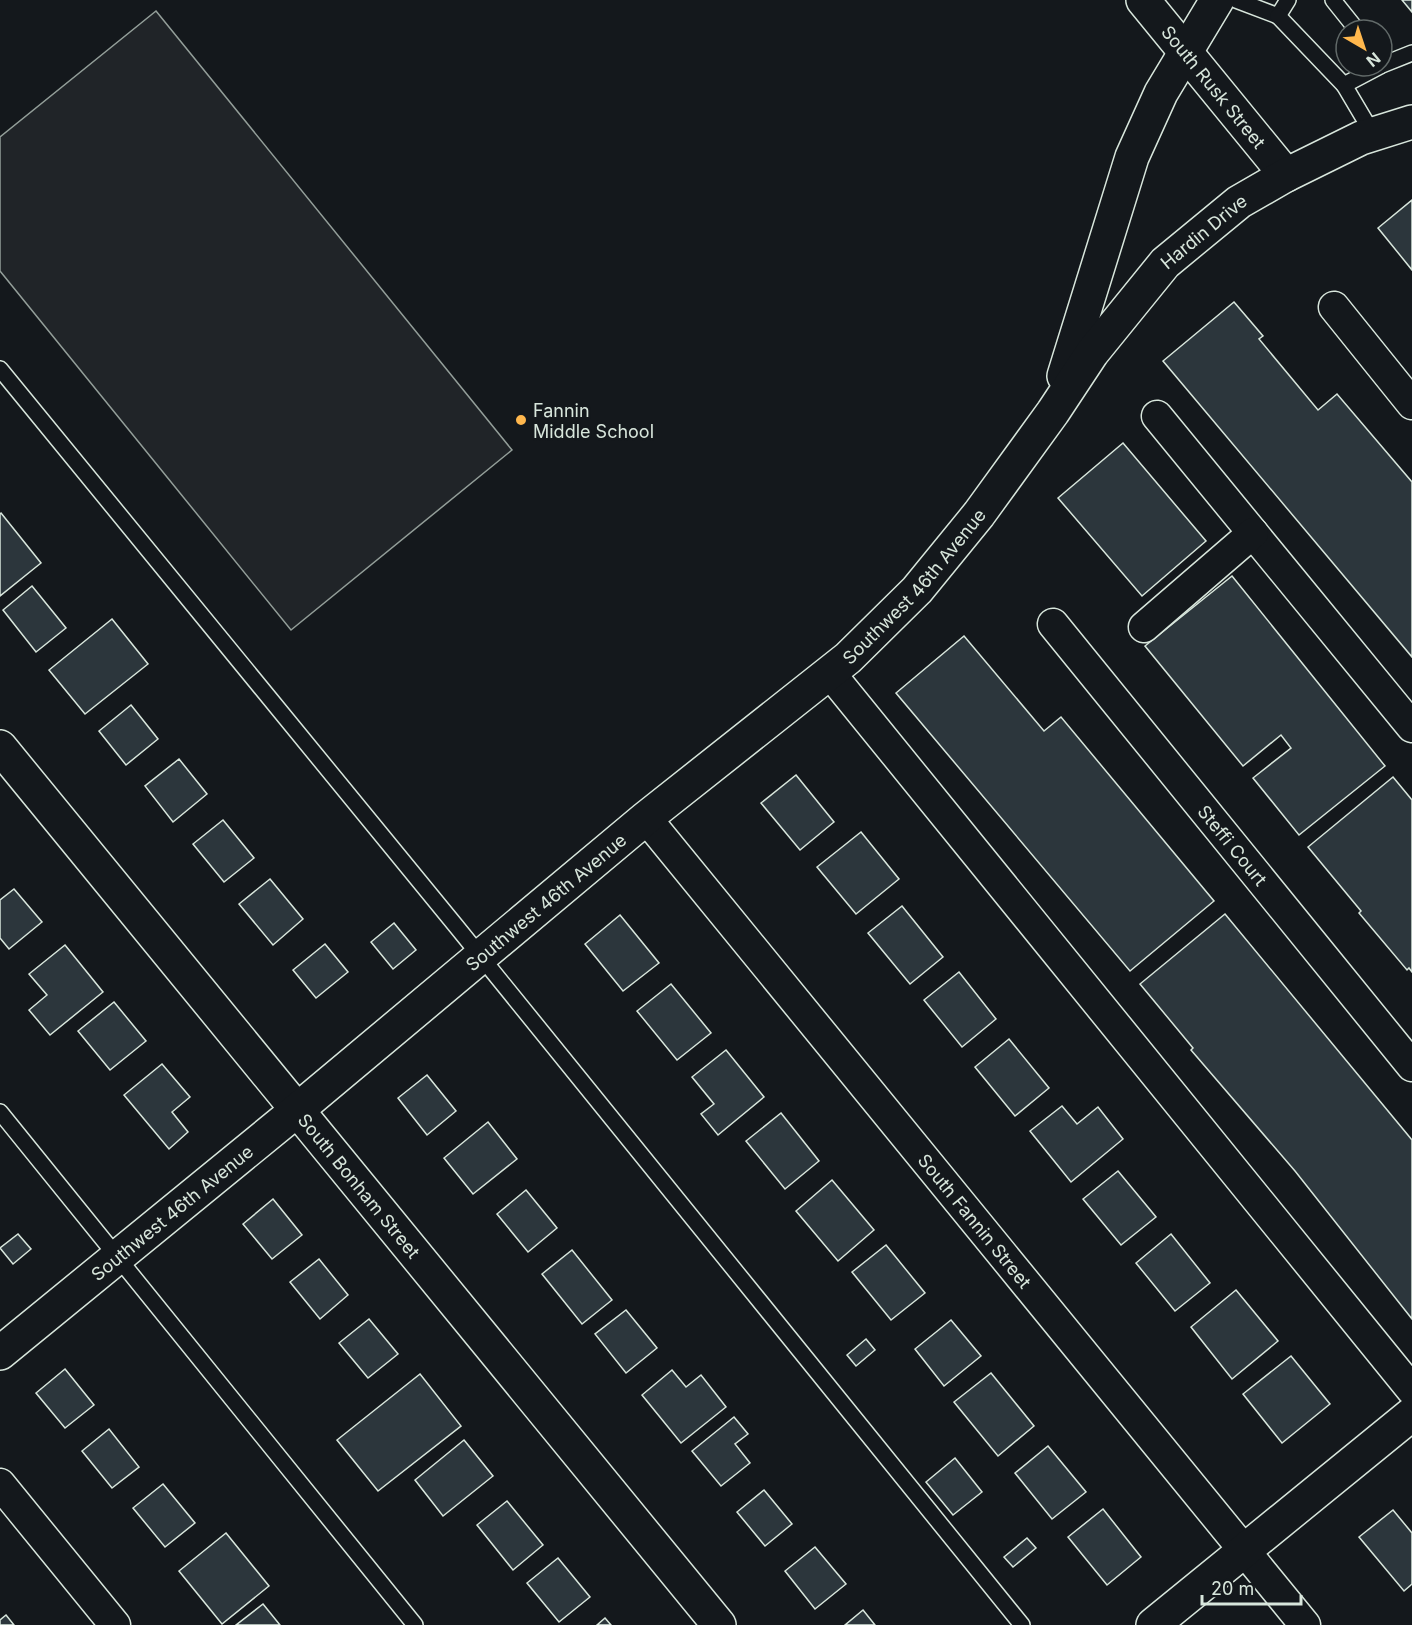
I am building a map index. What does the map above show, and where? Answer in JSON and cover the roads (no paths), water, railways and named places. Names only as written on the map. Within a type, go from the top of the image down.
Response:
[{"type":"street","name":"South Rusk Street","points":[[1143,0],[1286,175]]},
{"type":"street","points":[[1053,412],[1132,157],[1161,93],[1217,0]]},
{"type":"street","name":"Hardin Drive","points":[[1053,412],[1092,353],[1165,263],[1239,202],[1286,175],[1361,138],[1412,122]]},
{"type":"street","points":[[1334,308],[1410,398]]},
{"type":"street","name":"Southwest 46th Avenue","points":[[0,1353],[296,1111],[646,818],[848,658],[917,590],[979,514],[1053,412]]},
{"type":"street","points":[[1157,416],[1412,727]]},
{"type":"street","points":[[1144,627],[1253,533]]},
{"type":"street","name":"Steffi Court","points":[[1053,624],[1412,1066]]},
{"type":"street","points":[[829,672],[1412,1390]]},
{"type":"street","name":"South Bonham Street","points":[[0,747],[719,1625]]},
{"type":"street","name":"South Fannin Street","points":[[646,818],[1305,1625]]},
{"type":"street","points":[[1153,1625],[1412,1414]]},
{"type":"street","points":[[0,1484],[116,1625]]},
{"type":"lane","points":[[1236,0],[1278,16],[1344,85],[1373,134]]},
{"type":"lane","points":[[1278,16],[1288,0]]},
{"type":"lane","points":[[1333,0],[1347,18]]},
{"type":"lane","points":[[1394,60],[1412,54]]},
{"type":"lane","points":[[1344,85],[1357,78]]},
{"type":"lane","points":[[0,369],[481,957],[1022,1625]]},
{"type":"lane","points":[[0,1112],[415,1625]]},
{"type":"place","name":"Fannin Middle School","points":[[521,420]]}]
